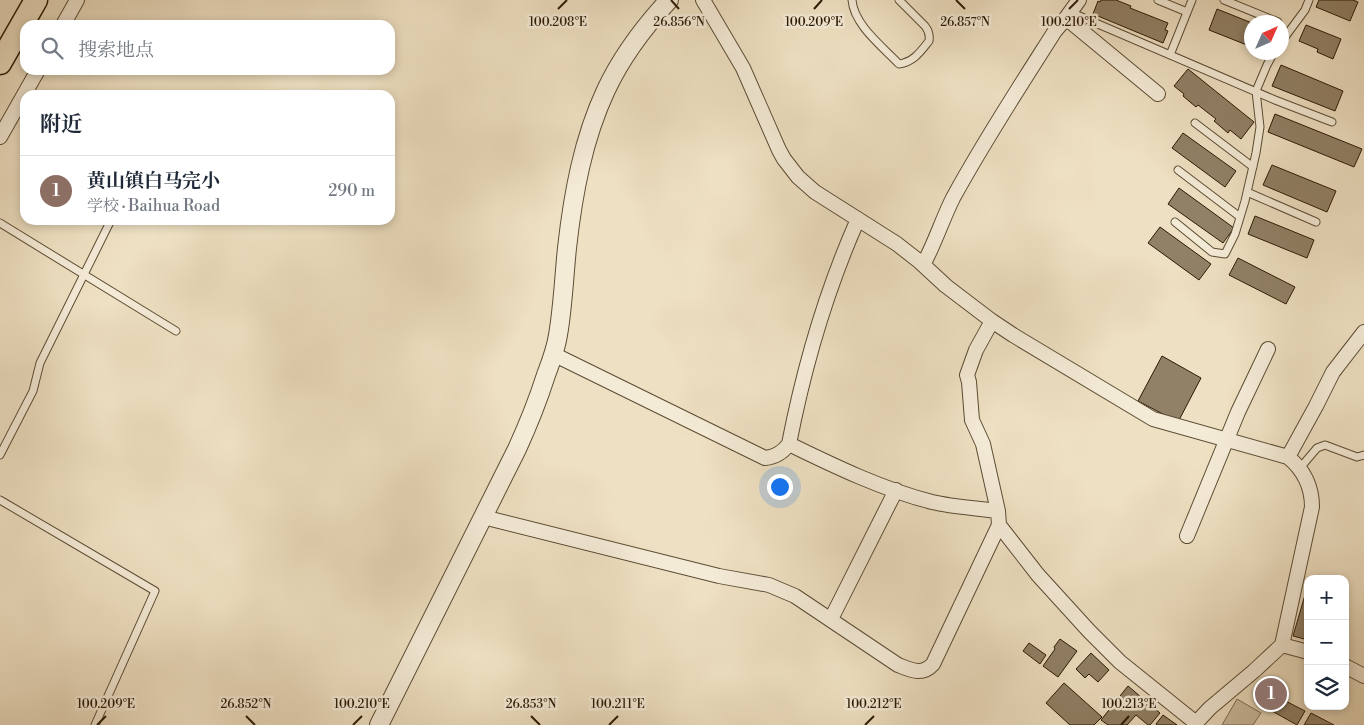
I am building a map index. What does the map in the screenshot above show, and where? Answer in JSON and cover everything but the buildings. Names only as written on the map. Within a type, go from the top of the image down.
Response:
[{"type":"main road","points":[[25,20],[36,0]]},
{"type":"main road","points":[[0,63],[20,28]]},
{"type":"street","points":[[66,20],[78,0]]},
{"type":"street","points":[[366,725],[506,444],[528,391],[546,334],[565,181],[577,136],[595,86],[605,65],[631,26],[653,0]]},
{"type":"street","points":[[379,725],[528,424],[558,336],[567,246],[577,183],[588,140],[606,91],[616,71],[640,33],[669,0]]},
{"type":"street","points":[[703,0],[742,68],[779,150],[798,177],[816,192],[898,244],[946,286],[992,321],[1035,349],[1153,419],[1288,456],[1300,468],[1311,490],[1312,507],[1282,645],[1210,708],[1195,724],[1120,662],[1089,631],[1038,575],[999,525]]},
{"type":"street","points":[[923,265],[953,200],[992,133],[1054,31],[1079,0]]},
{"type":"street","points":[[1068,15],[1158,94]]},
{"type":"street","points":[[27,90],[35,75]]},
{"type":"street","points":[[0,137],[20,102]]},
{"type":"street","points":[[553,354],[765,458],[775,456],[789,444],[797,402],[826,299],[858,219]]},
{"type":"street","points":[[483,517],[718,576],[769,585],[795,596],[898,665],[914,672],[925,670],[933,664],[999,525],[998,511],[983,444],[972,420],[970,382],[967,375],[976,350],[992,321]]},
{"type":"street","points":[[1288,456],[1316,406],[1332,372],[1364,332]]},
{"type":"street","points":[[1187,536],[1226,439],[1268,349]]},
{"type":"street","points":[[789,444],[840,468],[933,502],[998,511]]},
{"type":"street","points":[[832,619],[896,490]]},
{"type":"street","points":[[1282,645],[1304,651]]},
{"type":"street","points":[[1349,668],[1364,676]]},
{"type":"lane","points":[[852,0],[854,11],[860,24],[899,64],[909,62],[917,56],[930,37],[929,31],[925,26],[899,0]]},
{"type":"lane","points":[[1158,0],[1187,12]]},
{"type":"lane","points":[[1170,55],[1192,0]]},
{"type":"lane","points":[[1224,0],[1261,15]]},
{"type":"lane","points":[[1289,32],[1305,10],[1309,0]]},
{"type":"lane","points":[[1068,15],[1332,122]]},
{"type":"lane","points":[[1175,222],[1212,252],[1225,254],[1235,234],[1253,167],[1260,127],[1256,92],[1270,60]]},
{"type":"lane","points":[[1195,123],[1253,167]]},
{"type":"lane","points":[[1178,170],[1240,217]]},
{"type":"lane","points":[[1246,192],[1316,222]]},
{"type":"lane","points":[[0,223],[176,331]]},
{"type":"lane","points":[[0,456],[33,391],[40,363],[108,225]]},
{"type":"lane","points":[[1300,468],[1317,448],[1325,445],[1358,457],[1364,455]]},
{"type":"lane","points":[[0,500],[155,591],[95,725]]},
{"type":"shaded area","points":[[1237,699],[1261,713],[1253,725],[1222,725]]},
{"type":"place","name":"黄山镇白马完小","points":[[1271,694]]}]
